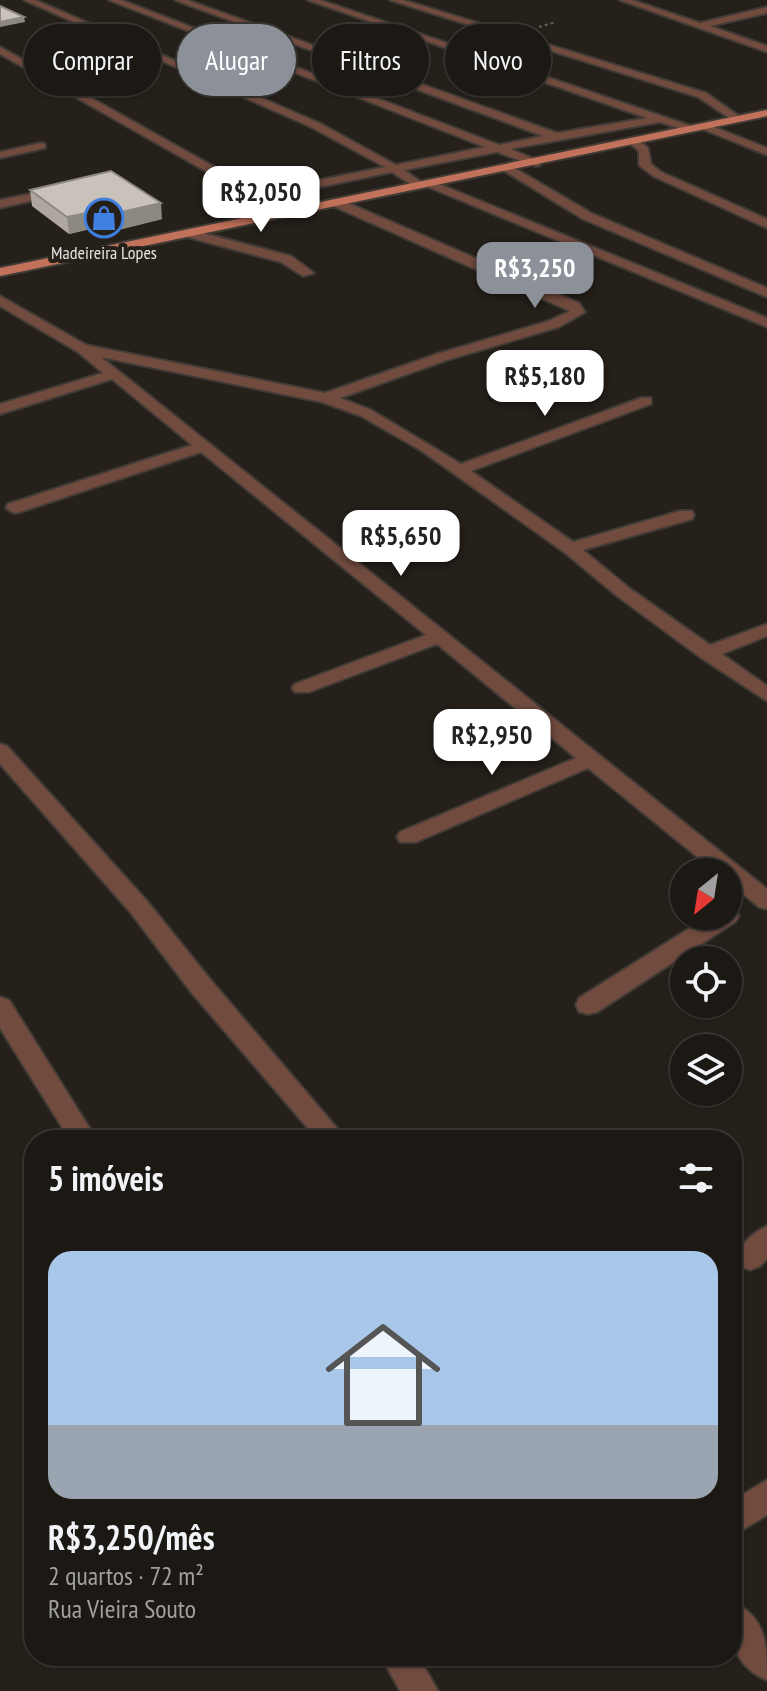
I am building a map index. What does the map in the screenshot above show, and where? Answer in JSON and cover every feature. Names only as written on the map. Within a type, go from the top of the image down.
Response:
[{"type":"main road","points":[[0,272],[767,113]]},
{"type":"street","points":[[28,0],[289,113],[425,185],[767,323]]},
{"type":"street","points":[[113,0],[536,163]]},
{"type":"street","points":[[179,0],[554,137]]},
{"type":"street","points":[[312,0],[690,129]]},
{"type":"street","points":[[394,0],[702,95],[738,119]]},
{"type":"street","points":[[624,0],[767,49]]},
{"type":"street","points":[[699,26],[767,10]]},
{"type":"street","points":[[0,50],[257,196],[280,215]]},
{"type":"street","points":[[257,196],[660,119]]},
{"type":"street","points":[[704,126],[767,152]]},
{"type":"street","points":[[730,137],[760,135]]},
{"type":"street","points":[[633,141],[644,150],[645,165],[657,174],[767,224]]},
{"type":"street","points":[[0,155],[41,146]]},
{"type":"street","points":[[507,168],[587,216],[767,293]]},
{"type":"street","points":[[0,204],[71,188]]},
{"type":"street","points":[[326,398],[442,357],[554,324],[578,312],[574,306],[537,288],[337,203]]},
{"type":"street","points":[[191,234],[286,259],[308,273]]},
{"type":"street","points":[[0,300],[83,349],[763,898],[742,908]]},
{"type":"street","points":[[83,349],[326,398],[386,423],[570,548],[623,592],[767,695]]},
{"type":"street","points":[[0,409],[114,374]]},
{"type":"street","points":[[459,470],[646,401]]},
{"type":"street","points":[[14,508],[204,446]]},
{"type":"street","points":[[570,548],[686,515]]},
{"type":"street","points":[[707,653],[767,630]]},
{"type":"street","points":[[302,688],[441,636]]},
{"type":"street","points":[[0,751],[139,907],[200,985],[325,1130]]},
{"type":"street","points":[[408,837],[593,758]]},
{"type":"street","points":[[588,1005],[705,930]]},
{"type":"street","points":[[0,1007],[78,1130]]},
{"type":"street","points":[[742,1513],[767,1496]]},
{"type":"street","points":[[742,1632],[767,1663]]},
{"type":"street","points":[[404,1666],[420,1691]]},
{"type":"building","points":[[0,6],[24,17],[0,22]]},
{"type":"building","points":[[111,171],[161,203],[100,217],[92,212],[67,217],[30,190]]},
{"type":"place","name":"Madeireira Lopes","points":[[104,218]]}]
